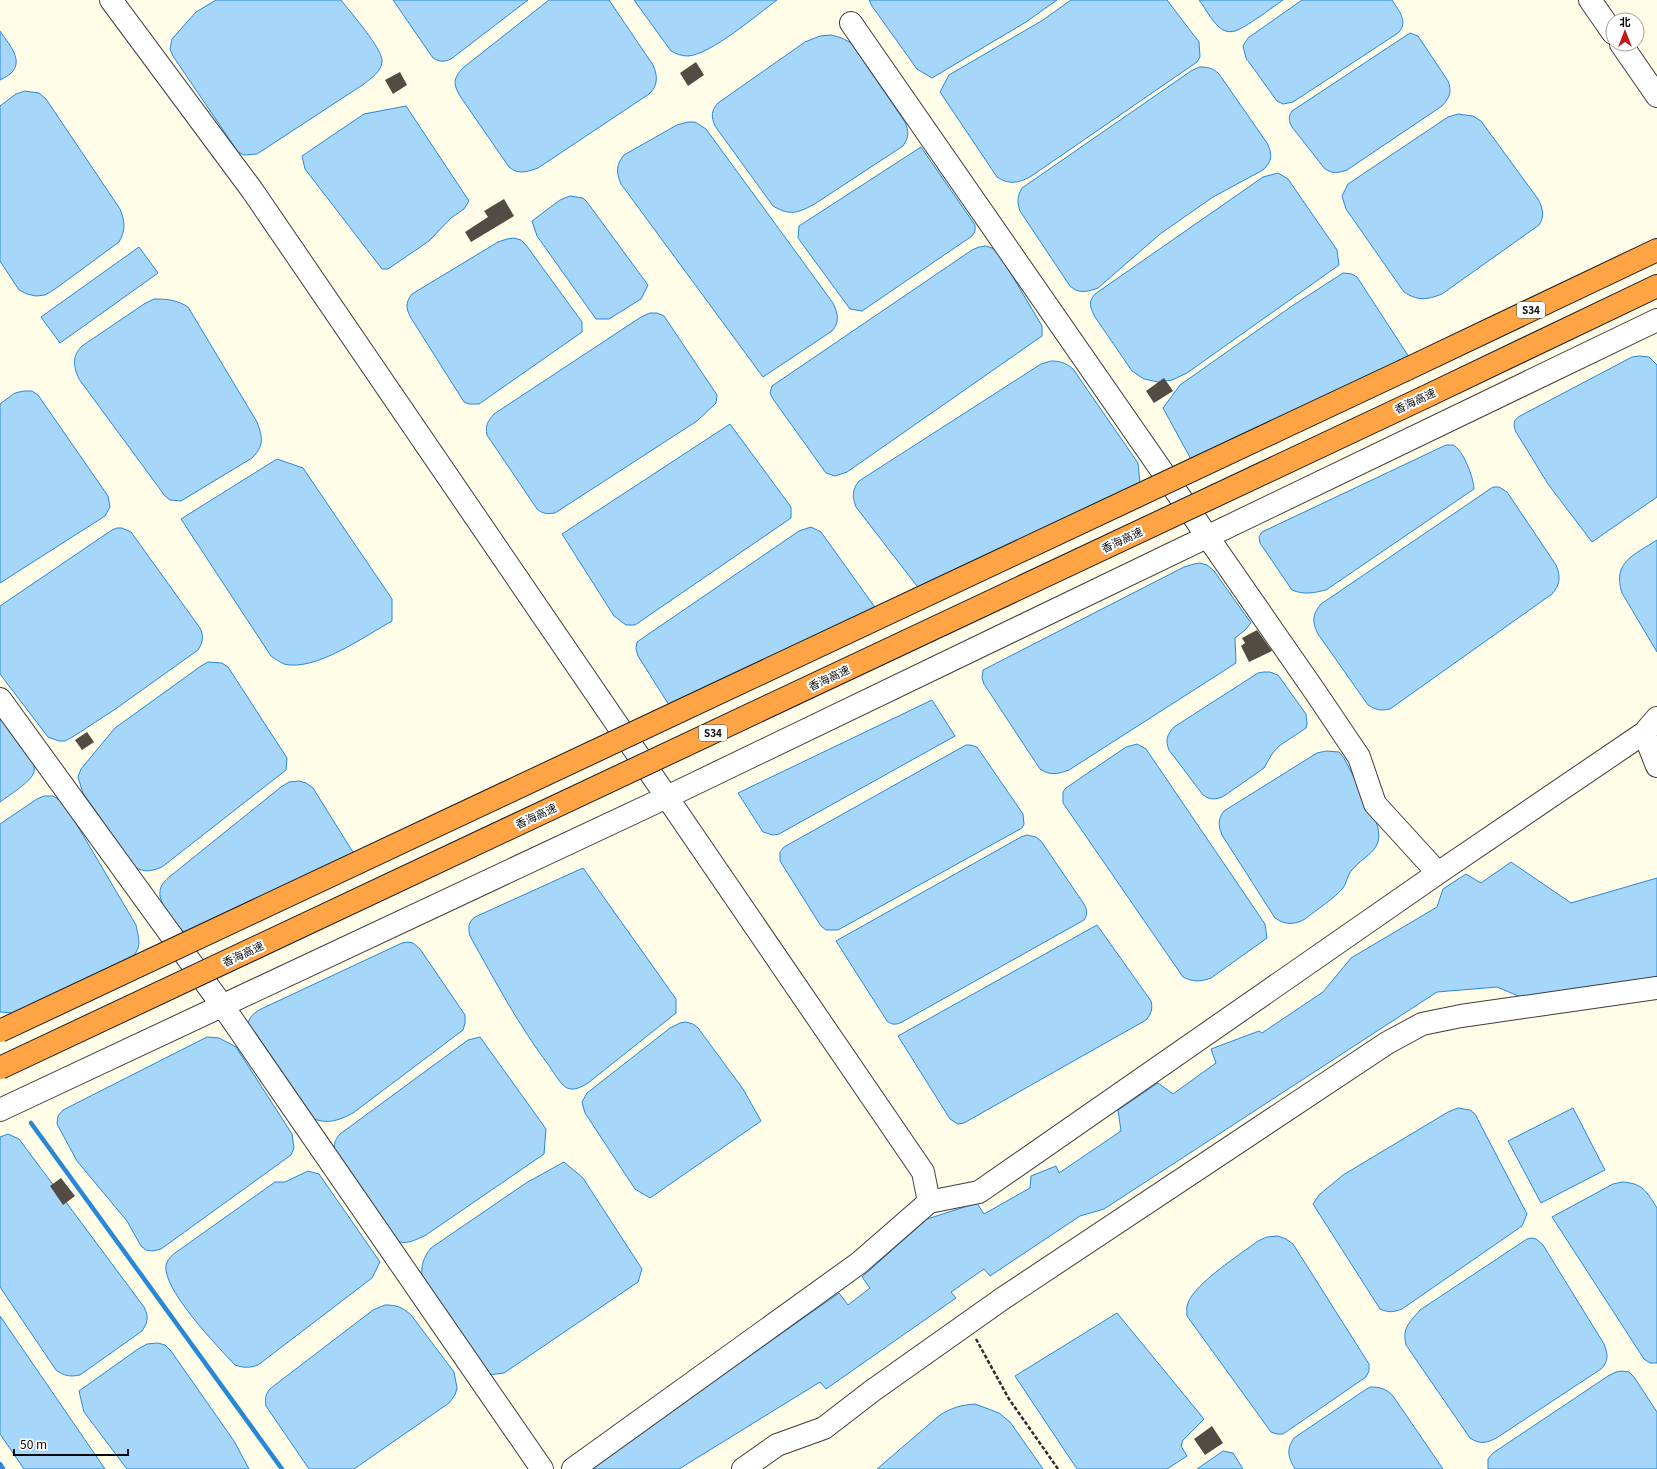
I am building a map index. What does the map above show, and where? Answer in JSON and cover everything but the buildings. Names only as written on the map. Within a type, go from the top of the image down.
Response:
[{"type":"highway","name":"S34","points":[[0,1031],[1397,374],[1657,250]]},
{"type":"highway","name":"香海高速","points":[[0,1068],[1657,286]]},
{"type":"street","points":[[111,0],[252,190],[923,1172],[929,1202]]},
{"type":"street","points":[[1590,0],[1605,22]]},
{"type":"street","points":[[851,22],[1316,692],[1359,758],[1375,804],[1438,873]]},
{"type":"street","points":[[1627,52],[1657,96]]},
{"type":"street","points":[[0,1110],[667,797],[1657,320]]},
{"type":"street","points":[[0,699],[222,1005],[542,1469]]},
{"type":"street","points":[[573,1469],[859,1263],[929,1202],[979,1192],[1651,726],[1657,766]]},
{"type":"street","points":[[742,1469],[777,1445],[824,1428],[872,1390],[968,1323],[1386,1043],[1422,1024],[1657,988]]},
{"type":"path","points":[[968,1323],[1009,1399],[1058,1469]]},
{"type":"water","points":[[216,0],[341,0],[366,31],[378,49],[382,62],[380,69],[364,84],[257,154],[244,155],[238,152],[173,56],[170,49],[172,39],[196,12]]},
{"type":"water","points":[[393,0],[528,0],[451,59],[442,61],[433,58]]},
{"type":"water","points":[[549,0],[609,0],[653,65],[656,73],[656,84],[649,94],[538,168],[526,172],[519,172],[512,170],[509,167],[462,99],[455,82],[457,75],[464,67]]},
{"type":"water","points":[[634,0],[777,0],[721,42],[697,54],[684,56],[671,51]]},
{"type":"water","points":[[869,0],[1057,0],[1026,22],[932,78],[917,69]]},
{"type":"water","points":[[1071,0],[1167,0],[1199,42],[1200,57],[1197,62],[1030,177],[1017,182],[1001,180],[997,177],[940,92],[949,75],[1043,20]]},
{"type":"water","points":[[1199,0],[1283,0],[1246,26],[1230,32],[1223,30],[1216,24]]},
{"type":"water","points":[[1302,0],[1392,0],[1402,16],[1403,25],[1398,33],[1293,102],[1283,104],[1277,101],[1246,58],[1243,46],[1248,38]]},
{"type":"water","points":[[0,31],[13,50],[16,66],[9,75],[0,80]]},
{"type":"water","points":[[1410,33],[1418,36],[1448,81],[1450,94],[1447,100],[1442,106],[1347,170],[1341,172],[1331,172],[1325,169],[1292,127],[1289,119],[1292,111]]},
{"type":"water","points":[[831,35],[842,38],[851,43],[905,122],[908,132],[907,137],[903,146],[813,205],[798,211],[784,211],[773,206],[715,126],[712,116],[713,111],[718,103],[805,42],[820,36]]},
{"type":"water","points":[[1199,67],[1210,68],[1219,74],[1267,143],[1271,154],[1270,161],[1263,170],[1213,197],[1160,234],[1098,288],[1083,292],[1073,289],[1020,211],[1018,200],[1022,188],[1191,71]]},
{"type":"water","points":[[25,91],[39,93],[46,99],[120,209],[124,226],[119,242],[55,289],[45,295],[36,296],[19,290],[0,261],[0,106],[16,94]]},
{"type":"water","points":[[406,106],[469,201],[464,209],[451,218],[429,241],[388,269],[382,269],[305,169],[302,156],[364,114]]},
{"type":"water","points":[[1458,114],[1473,116],[1481,121],[1538,199],[1543,215],[1539,225],[1442,294],[1422,299],[1413,297],[1404,292],[1346,209],[1342,196],[1348,184],[1448,117]]},
{"type":"water","points":[[695,122],[706,129],[833,303],[836,311],[837,321],[835,328],[832,331],[763,377],[619,180],[618,165],[624,155],[677,125]]},
{"type":"water","points":[[921,147],[975,225],[975,231],[972,236],[862,311],[850,309],[798,238],[799,226]]},
{"type":"water","points":[[1278,173],[1288,179],[1337,250],[1339,265],[1187,373],[1172,380],[1158,382],[1144,379],[1132,371],[1095,317],[1090,305],[1095,294],[1263,177]]},
{"type":"water","points":[[570,196],[583,198],[587,202],[648,285],[641,299],[609,319],[596,319],[537,236],[532,221],[560,200]]},
{"type":"water","points":[[514,238],[521,240],[526,245],[582,322],[582,332],[479,404],[469,404],[464,402],[411,318],[407,309],[407,303],[412,294],[498,242]]},
{"type":"water","points":[[986,246],[998,252],[1042,326],[1042,336],[847,472],[835,476],[826,473],[773,399],[770,393],[772,386],[972,250]]},
{"type":"water","points":[[139,247],[158,273],[60,343],[41,317]]},
{"type":"water","points":[[1343,273],[1352,274],[1357,277],[1409,357],[1192,461],[1163,408],[1180,385],[1292,306]]},
{"type":"water","points":[[154,299],[172,300],[188,307],[257,422],[261,437],[259,450],[252,458],[181,501],[170,500],[165,496],[79,379],[74,361],[76,354],[82,346],[144,304]]},
{"type":"water","points":[[650,313],[657,313],[664,316],[717,395],[716,403],[697,421],[555,513],[541,512],[537,509],[487,435],[486,428],[489,421],[494,414],[641,317]]},
{"type":"water","points":[[1632,357],[1649,357],[1657,365],[1657,497],[1592,542],[1548,484],[1516,432],[1514,423],[1520,416]]},
{"type":"water","points":[[1051,361],[1063,363],[1073,369],[1138,463],[1140,483],[920,590],[856,507],[853,493],[855,487],[859,481],[1041,364]]},
{"type":"water","points":[[32,391],[38,395],[108,496],[110,507],[105,516],[0,583],[0,404],[15,393]]},
{"type":"water","points":[[730,424],[791,507],[791,518],[635,625],[626,625],[614,616],[562,534]]},
{"type":"water","points":[[1446,445],[1453,445],[1464,458],[1474,484],[1474,489],[1326,590],[1301,593],[1292,590],[1260,543],[1259,537],[1262,532]]},
{"type":"water","points":[[277,459],[303,468],[392,599],[392,621],[325,658],[310,663],[296,665],[284,664],[271,656],[181,519]]},
{"type":"water","points":[[1493,487],[1499,487],[1507,492],[1556,565],[1559,573],[1557,587],[1552,594],[1390,709],[1379,710],[1371,707],[1368,705],[1318,634],[1314,622],[1316,612],[1321,604]]},
{"type":"water","points":[[811,527],[821,532],[879,613],[669,705],[638,656],[636,649],[637,642],[799,531]]},
{"type":"water","points":[[117,528],[122,528],[131,532],[200,628],[202,642],[198,650],[114,710],[74,736],[65,741],[59,741],[48,737],[0,674],[0,606]]},
{"type":"water","points":[[1657,540],[1657,652],[1622,593],[1620,574],[1627,560]]},
{"type":"water","points":[[1200,563],[1207,565],[1214,571],[1251,623],[1235,638],[1236,663],[1069,770],[1054,774],[1047,773],[1040,769],[984,684],[982,678],[983,670],[1184,567]]},
{"type":"water","points":[[208,662],[222,663],[228,667],[287,758],[286,770],[162,867],[145,871],[135,867],[83,793],[78,777],[81,769],[115,728]]},
{"type":"water","points":[[1270,672],[1278,675],[1306,714],[1306,728],[1279,746],[1272,754],[1264,768],[1224,796],[1216,799],[1208,798],[1203,795],[1169,750],[1167,743],[1168,735],[1174,727],[1258,673]]},
{"type":"water","points":[[932,700],[955,736],[779,834],[773,835],[763,832],[738,793]]},
{"type":"water","points":[[0,716],[32,759],[34,772],[29,780],[0,802]]},
{"type":"water","points":[[1137,744],[1146,749],[1265,924],[1267,938],[1211,978],[1193,981],[1183,977],[1063,803],[1063,792],[1066,788],[1126,747]]},
{"type":"water","points":[[966,745],[977,747],[1023,814],[1024,824],[1022,828],[838,930],[826,930],[821,926],[780,861],[780,852],[784,847]]},
{"type":"water","points":[[1326,751],[1339,752],[1344,758],[1376,821],[1379,839],[1377,845],[1369,855],[1351,871],[1344,886],[1336,896],[1305,919],[1294,923],[1286,923],[1275,918],[1222,835],[1219,825],[1220,819],[1224,811],[1317,753]]},
{"type":"water","points":[[299,781],[306,783],[313,788],[356,857],[188,937],[170,916],[162,903],[160,892],[162,884],[281,787],[289,782]]},
{"type":"water","points":[[44,796],[53,796],[64,803],[136,925],[139,943],[132,958],[13,1013],[0,1012],[0,824],[37,799]]},
{"type":"water","points":[[1027,835],[1036,837],[1041,841],[1084,904],[1087,912],[1084,920],[902,1022],[894,1024],[887,1021],[836,941]]},
{"type":"water","points":[[1511,862],[1571,903],[1657,878],[1657,989],[1542,1006],[1497,987],[1437,992],[1104,1209],[1080,1216],[990,1276],[984,1269],[951,1292],[956,1298],[826,1389],[820,1382],[679,1469],[589,1469],[839,1293],[848,1305],[870,1288],[862,1277],[927,1219],[977,1203],[984,1214],[1030,1188],[1031,1176],[1056,1166],[1059,1173],[1121,1131],[1118,1110],[1158,1083],[1173,1094],[1216,1063],[1211,1049],[1259,1031],[1262,1033],[1323,992],[1351,958],[1437,907],[1443,889],[1466,874],[1481,883]]},
{"type":"water","points":[[583,868],[676,999],[676,1013],[588,1083],[573,1089],[564,1086],[528,1036],[470,936],[469,928],[471,921],[475,917]]},
{"type":"water","points":[[1097,925],[1151,1001],[1152,1009],[1148,1018],[964,1123],[958,1124],[950,1119],[898,1036]]},
{"type":"water","points":[[402,943],[413,943],[420,949],[465,1015],[463,1030],[353,1113],[334,1121],[317,1120],[304,1114],[248,1030],[250,1018],[261,1009]]},
{"type":"water","points":[[686,1022],[693,1024],[698,1028],[743,1089],[761,1121],[650,1198],[635,1189],[585,1113],[582,1102],[587,1093],[670,1028]]},
{"type":"water","points":[[207,1037],[219,1038],[236,1047],[292,1134],[294,1148],[291,1155],[161,1249],[152,1251],[146,1250],[141,1246],[127,1221],[77,1161],[57,1124],[58,1116],[63,1110]]},
{"type":"water","points":[[480,1037],[546,1129],[544,1154],[426,1235],[410,1242],[399,1242],[395,1240],[335,1153],[334,1145],[340,1134],[468,1040]]},
{"type":"water","points":[[1458,1108],[1470,1110],[1475,1114],[1527,1214],[1522,1226],[1402,1309],[1391,1312],[1380,1309],[1313,1204],[1319,1195],[1343,1175],[1448,1112]]},
{"type":"water","points":[[1573,1108],[1605,1170],[1541,1203],[1508,1141]]},
{"type":"water","points":[[8,1134],[19,1139],[144,1307],[147,1314],[147,1322],[142,1331],[80,1375],[67,1376],[56,1370],[0,1287],[0,1137]]},
{"type":"water","points":[[564,1162],[583,1178],[642,1269],[638,1282],[504,1373],[488,1375],[422,1278],[423,1262],[431,1248],[526,1183]]},
{"type":"water","points":[[308,1171],[319,1174],[380,1262],[372,1278],[258,1365],[252,1367],[241,1367],[235,1365],[205,1332],[182,1302],[167,1275],[166,1265],[175,1253],[275,1182],[285,1182]]},
{"type":"water","points":[[1622,1182],[1640,1186],[1644,1189],[1657,1208],[1657,1363],[1650,1363],[1644,1359],[1552,1217],[1613,1184]]},
{"type":"water","points":[[1278,1236],[1293,1244],[1369,1364],[1369,1371],[1366,1377],[1283,1434],[1271,1432],[1187,1316],[1187,1305],[1192,1295],[1219,1269],[1258,1241],[1267,1237]]},
{"type":"water","points":[[1527,1239],[1536,1239],[1543,1245],[1604,1344],[1607,1360],[1601,1369],[1498,1437],[1487,1442],[1477,1442],[1470,1438],[1406,1345],[1405,1334],[1407,1326],[1420,1310]]},
{"type":"water","points":[[385,1305],[399,1307],[411,1315],[454,1372],[457,1388],[455,1395],[449,1403],[354,1469],[309,1469],[266,1406],[267,1394],[271,1388],[373,1310]]},
{"type":"water","points":[[1117,1313],[1204,1419],[1183,1440],[1181,1446],[1187,1456],[1167,1469],[1077,1469],[1015,1376]]},
{"type":"water","points":[[0,1316],[105,1469],[24,1469],[0,1434]]},
{"type":"water","points":[[158,1343],[165,1345],[171,1351],[234,1441],[249,1469],[127,1469],[84,1412],[79,1391],[138,1349],[147,1344]]},
{"type":"water","points":[[1622,1371],[1629,1372],[1634,1377],[1657,1412],[1657,1469],[1488,1469],[1488,1459],[1493,1453],[1608,1376]]},
{"type":"water","points":[[1370,1387],[1383,1389],[1393,1396],[1443,1469],[1295,1469],[1289,1454],[1291,1442],[1294,1438]]},
{"type":"water","points":[[975,1404],[999,1413],[1010,1422],[1043,1469],[877,1469],[940,1415],[956,1407]]},
{"type":"water","points":[[1223,1451],[1233,1453],[1243,1469],[1197,1469]]},
{"type":"waterway","points":[[31,1123],[282,1469]]},
{"type":"waterway","points":[[0,1464],[3,1469]]}]
